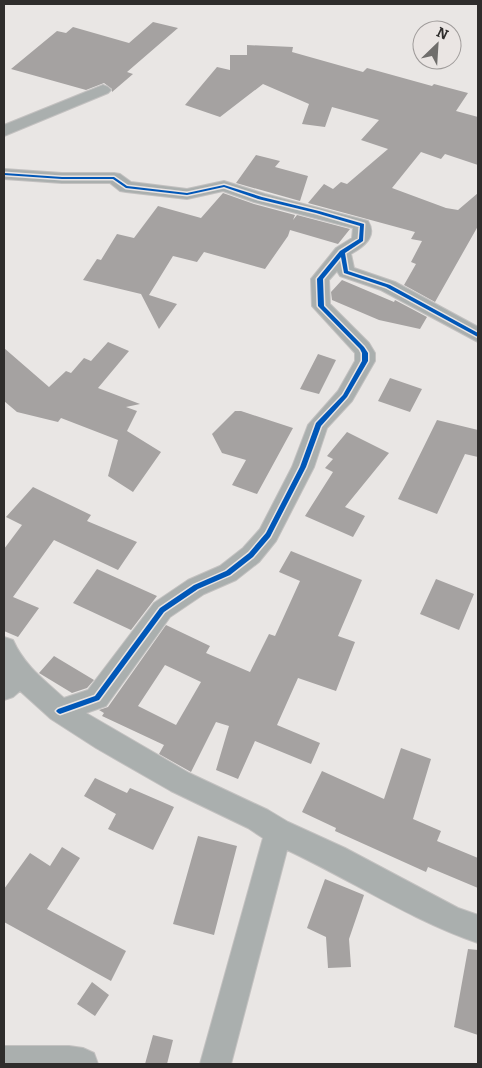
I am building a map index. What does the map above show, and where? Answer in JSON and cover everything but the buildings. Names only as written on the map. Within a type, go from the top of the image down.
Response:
[{"type":"street","points":[[4,132],[103,90]]},
{"type":"street","points":[[4,174],[62,178],[114,178],[126,187],[187,194],[224,186],[260,198],[362,225],[361,240],[342,252],[320,279],[321,306],[362,348],[365,353],[365,361],[345,396],[318,425],[303,467],[268,535],[251,555],[228,572],[196,587],[162,610],[97,698],[60,711]]},
{"type":"street","points":[[342,252],[346,272],[388,286],[478,336]]},
{"type":"street","points":[[4,648],[10,661],[13,682],[60,711],[180,782],[258,819],[278,832],[335,858],[452,920],[478,929]]},
{"type":"street","points":[[216,1064],[278,832]]},
{"type":"street","points":[[4,1062],[69,1062],[83,1064]]},
{"type":"cycle path","points":[[4,174],[62,178],[114,178],[126,187],[187,194],[224,186],[260,198],[362,225],[361,240],[342,252],[346,272],[388,286],[478,335]]},
{"type":"cycle path","points":[[60,711],[97,698],[162,610],[196,587],[228,573],[251,555],[268,535],[303,467],[318,425],[345,396],[365,361],[365,353],[362,348],[321,306],[320,279],[342,252]]}]
